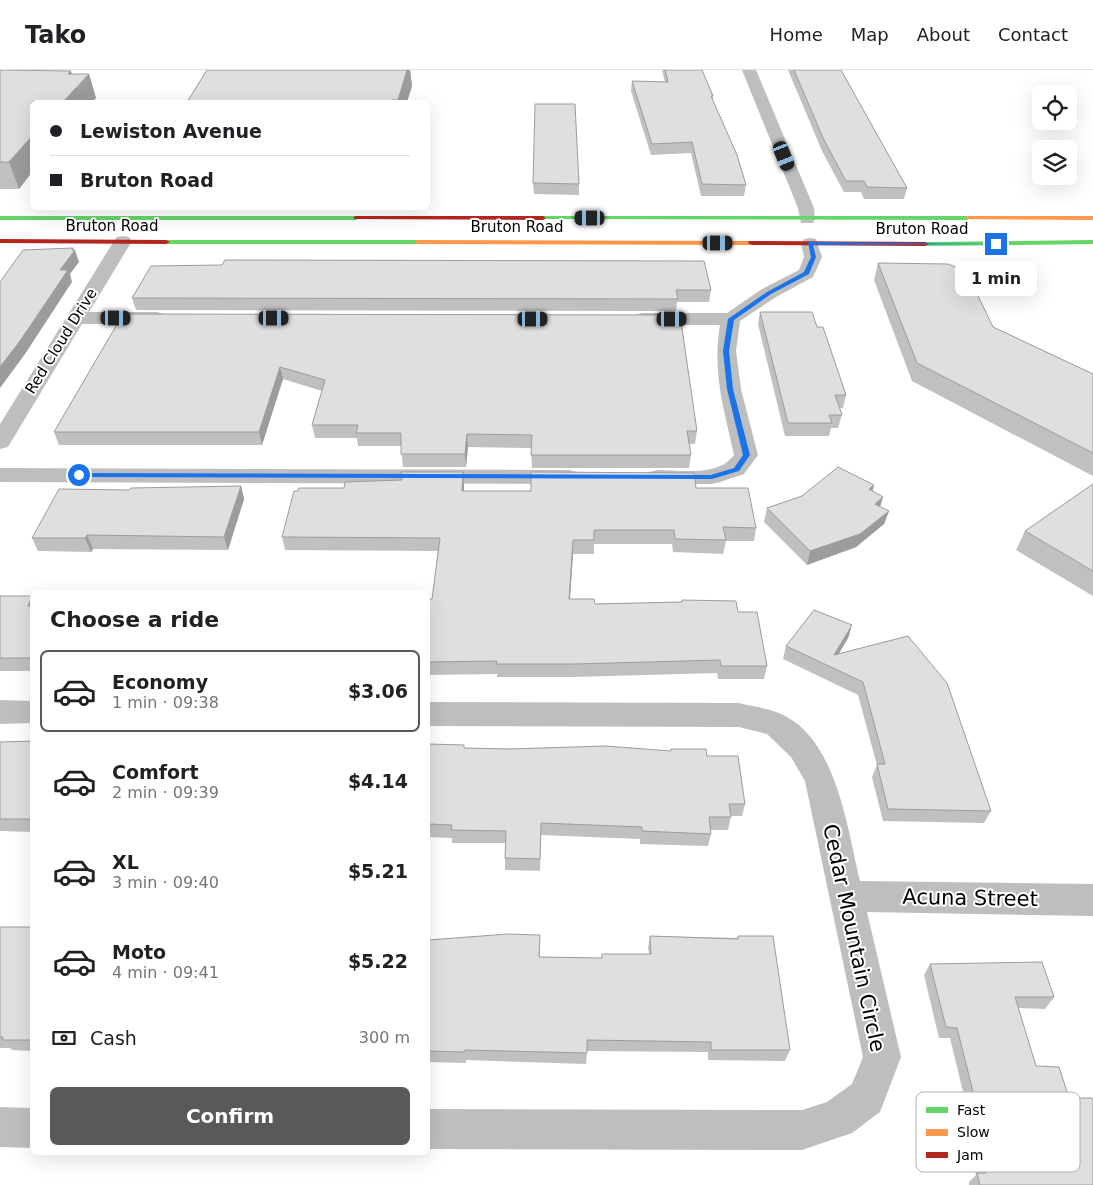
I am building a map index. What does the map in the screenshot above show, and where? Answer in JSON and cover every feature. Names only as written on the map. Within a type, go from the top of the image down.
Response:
[{"type":"main road","name":"Bruton Road","points":[[0,218],[1093,218]]},
{"type":"main road","points":[[5,241],[28,218]]},
{"type":"main road","points":[[123,242],[137,218]]},
{"type":"main road","points":[[431,242],[433,218]]},
{"type":"main road","points":[[807,219],[810,243]]},
{"type":"main road","points":[[1078,219],[1093,237]]},
{"type":"main road","name":"Bruton Road","points":[[5,241],[978,244],[1093,242]]},
{"type":"street","points":[[749,70],[806,208],[807,219]]},
{"type":"street","name":"Red Cloud Drive","points":[[0,442],[123,242]]},
{"type":"street","points":[[622,319],[731,319],[769,293],[807,273],[813,257],[810,243]]},
{"type":"street","points":[[76,318],[175,318]]},
{"type":"street","points":[[632,477],[712,477],[736,469],[746,455],[730,389],[726,351],[731,319]]},
{"type":"street","points":[[0,475],[593,477]]},
{"type":"street","points":[[0,712],[30,712]]},
{"type":"street","name":"Cedar Mountain Circle","points":[[430,714],[739,715],[777,725],[802,748],[820,780],[882,1058],[866,1098],[838,1119],[802,1130],[430,1129]]},
{"type":"street","name":"Acuna Street","points":[[846,896],[1093,900]]},
{"type":"street","points":[[0,1128],[30,1128]]},
{"type":"building","points":[[0,70],[71,71],[68,74],[89,74],[65,100],[30,100],[30,138],[9,162],[0,162]]},
{"type":"building","points":[[207,70],[407,70],[398,100],[188,100]]},
{"type":"building","points":[[665,70],[702,70],[713,96],[711,96],[737,155],[746,185],[702,184],[692,142],[652,144],[632,81],[668,82]]},
{"type":"building","points":[[794,70],[841,70],[907,188],[867,187],[864,181],[846,181],[824,140]]},
{"type":"building","points":[[535,104],[575,104],[579,184],[533,183]]},
{"type":"building","points":[[73,248],[72,250],[75,250],[60,270],[68,270],[0,367],[0,282],[23,250]]},
{"type":"building","points":[[225,260],[704,261],[711,290],[676,290],[678,299],[132,298],[151,266],[222,265]]},
{"type":"building","points":[[878,263],[948,264],[966,271],[993,327],[1093,374],[1093,453],[917,363]]},
{"type":"building","points":[[760,312],[812,312],[817,327],[823,327],[846,395],[835,395],[842,415],[829,415],[832,423],[788,423]]},
{"type":"building","points":[[123,314],[680,315],[697,431],[687,431],[691,455],[531,455],[532,435],[467,434],[465,454],[401,454],[401,433],[356,433],[358,425],[312,425],[325,380],[280,367],[259,432],[54,432]]},
{"type":"building","points":[[838,467],[874,485],[869,489],[883,497],[875,504],[889,511],[860,534],[810,551],[767,508],[802,496]]},
{"type":"building","points":[[401,472],[463,472],[462,491],[531,491],[531,472],[694,473],[696,488],[748,488],[756,528],[723,527],[726,540],[675,539],[674,530],[594,530],[594,540],[573,540],[569,599],[594,599],[595,604],[682,602],[682,600],[736,601],[738,612],[757,612],[767,666],[721,666],[720,660],[574,664],[496,664],[497,661],[430,662],[430,599],[432,599],[440,538],[282,537],[294,491],[298,491],[299,488],[344,488],[345,482],[402,480]]},
{"type":"building","points":[[1093,484],[1093,571],[1025,531]]},
{"type":"building","points":[[241,486],[224,537],[87,535],[85,538],[32,538],[59,489],[129,490],[131,488]]},
{"type":"building","points":[[0,596],[30,596],[28,606],[30,606],[30,658],[0,658]]},
{"type":"building","points":[[814,610],[852,625],[834,655],[908,636],[947,683],[991,811],[888,809],[877,764],[885,764],[863,682],[786,646]]},
{"type":"building","points":[[30,741],[30,819],[0,819],[0,742]]},
{"type":"building","points":[[430,744],[464,745],[464,748],[509,749],[605,746],[671,751],[671,749],[706,749],[707,756],[738,756],[745,804],[729,804],[731,817],[709,817],[711,834],[642,831],[642,827],[541,823],[540,859],[505,858],[506,831],[451,830],[452,825],[430,824]]},
{"type":"building","points":[[0,927],[30,927],[30,1040],[2,1040],[3,1037],[0,1037]]},
{"type":"building","points":[[508,934],[540,935],[539,957],[602,958],[602,954],[651,954],[650,936],[738,939],[738,936],[773,936],[790,1050],[711,1050],[711,1042],[587,1040],[587,1053],[430,1051],[430,940]]},
{"type":"building","points":[[1042,962],[1054,997],[1015,997],[1036,1066],[1059,1067],[1067,1092],[973,1092],[957,1028],[946,1027],[930,964]]},
{"type":"building","points":[[1080,1098],[1092,1098],[1093,1185],[980,1185],[977,1173],[1080,1172]]},
{"type":"traffic: fast","points":[[0,218],[356,218]]},
{"type":"traffic: fast","points":[[543,218],[967,218]]},
{"type":"traffic: fast","points":[[166,242],[419,242]]},
{"type":"traffic: fast","points":[[925,244],[1093,242]]},
{"type":"traffic: slow","points":[[967,218],[1093,218]]},
{"type":"traffic: slow","points":[[419,242],[752,243]]},
{"type":"traffic: jam","points":[[356,218],[543,218]]},
{"type":"traffic: jam","points":[[0,241],[166,242]]},
{"type":"traffic: jam","points":[[752,243],[925,244]]},
{"type":"route","points":[[79,475],[712,477],[736,469],[746,455],[730,389],[726,351],[731,319],[769,293],[807,273],[813,257],[810,243],[996,244]]}]
